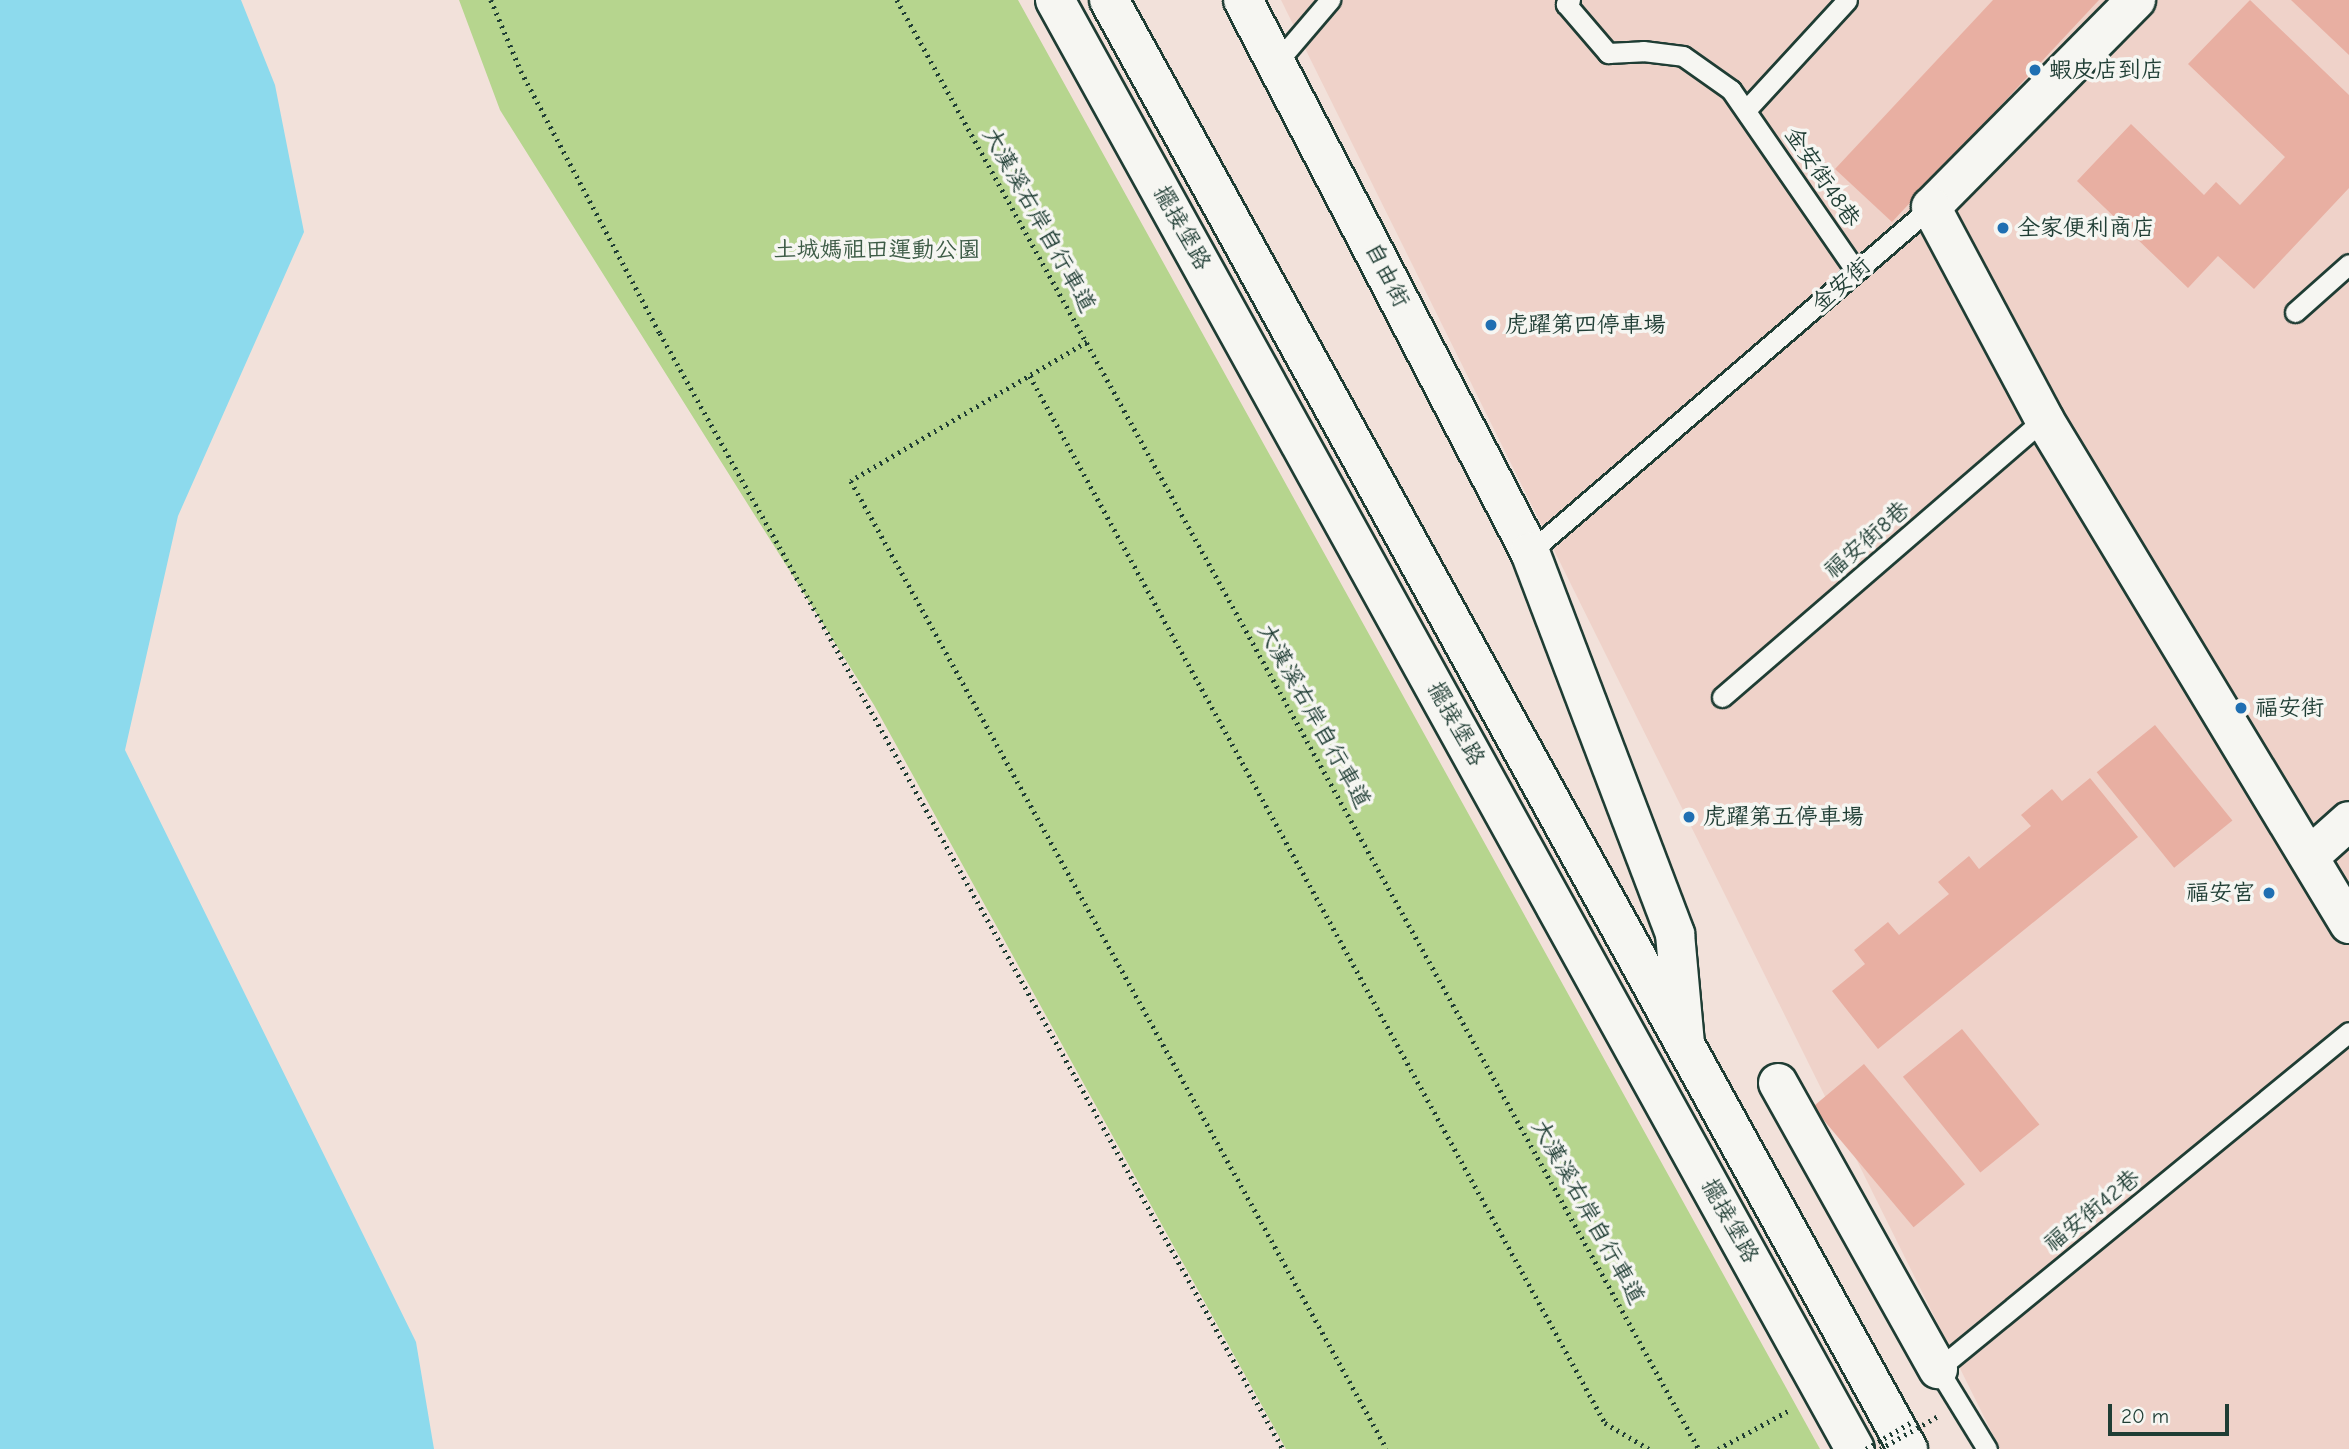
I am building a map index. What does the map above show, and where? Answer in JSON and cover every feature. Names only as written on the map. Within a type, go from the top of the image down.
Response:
[{"type":"street","name":"擺接堡路","points":[[1055,0],[1856,1449]]},
{"type":"street","name":"擺接堡路","points":[[1109,0],[1685,1043],[1909,1436]]},
{"type":"street","name":"自由街","points":[[1243,0],[1530,552],[1675,934],[1685,1043]]},
{"type":"street","name":"金安街","points":[[1931,207],[2136,0]]},
{"type":"street","points":[[1931,207],[2044,419],[2349,924]]},
{"type":"street","points":[[2310,856],[2349,821]]},
{"type":"street","points":[[1777,1083],[1938,1369]]},
{"type":"lane","points":[[1277,62],[1330,0]]},
{"type":"lane","name":"金安街48巷","points":[[1570,0],[1566,4],[1608,53],[1643,51],[1683,56],[1731,90],[1856,271]]},
{"type":"lane","points":[[1746,110],[1847,0]]},
{"type":"lane","name":"金安街","points":[[1530,552],[1931,207]]},
{"type":"lane","points":[[2295,312],[2349,264]]},
{"type":"lane","name":"福安街8巷","points":[[1722,697],[2044,419]]},
{"type":"lane","name":"福安街42巷","points":[[1938,1369],[2349,1032]]},
{"type":"lane","points":[[1938,1369],[1987,1449]]},
{"type":"path","points":[[491,0],[521,71],[660,333],[1283,1449]]},
{"type":"path","name":"大漢溪右岸自行車道","points":[[897,0],[1699,1449]]},
{"type":"path","points":[[1087,342],[851,481],[1387,1449]]},
{"type":"path","points":[[1030,376],[1605,1423],[1649,1449]]},
{"type":"path","points":[[1718,1449],[1791,1410]]},
{"type":"path","points":[[1880,1449],[1938,1416]]},
{"type":"path","points":[[1866,1449],[1909,1436]]},
{"type":"shaded area","points":[[1281,0],[2349,0],[2349,1449],[2000,1449]]},
{"type":"green space","name":"土城媽祖田運動公園","points":[[459,0],[1018,0],[1820,1449],[1286,1449],[874,705],[500,110]]},
{"type":"water","points":[[0,0],[241,0],[275,85],[304,232],[178,516],[125,750],[416,1342],[434,1449],[0,1449]]},
{"type":"building","points":[[1993,0],[2099,0],[1892,222],[1835,169]]},
{"type":"building","points":[[2250,0],[2349,95],[2349,188],[2254,289],[2218,256],[2188,288],[2077,181],[2131,124],[2204,195],[2216,182],[2240,205],[2285,157],[2188,64]]},
{"type":"building","points":[[2291,0],[2349,0],[2349,55]]},
{"type":"building","points":[[2155,725],[2232,821],[2174,868],[2097,772]]},
{"type":"building","points":[[2090,778],[2138,837],[1878,1049],[1832,991],[1865,964],[1854,950],[1888,922],[1899,935],[1949,894],[1938,882],[1969,856],[1979,869],[2031,826],[2021,815],[2052,789],[2062,801]]},
{"type":"building","points":[[1962,1029],[2039,1125],[1980,1172],[1903,1077]]},
{"type":"building","points":[[1864,1064],[1965,1184],[1914,1227],[1813,1107]]},
{"type":"place","name":"蝦皮店到店","points":[[2035,70]]},
{"type":"place","name":"全家便利商店","points":[[2003,228]]},
{"type":"place","name":"虎躍第四停車場","points":[[1491,325]]},
{"type":"place","name":"福安街","points":[[2241,708]]},
{"type":"place","name":"虎躍第五停車場","points":[[1689,817]]},
{"type":"place","name":"福安宮","points":[[2269,893]]}]
